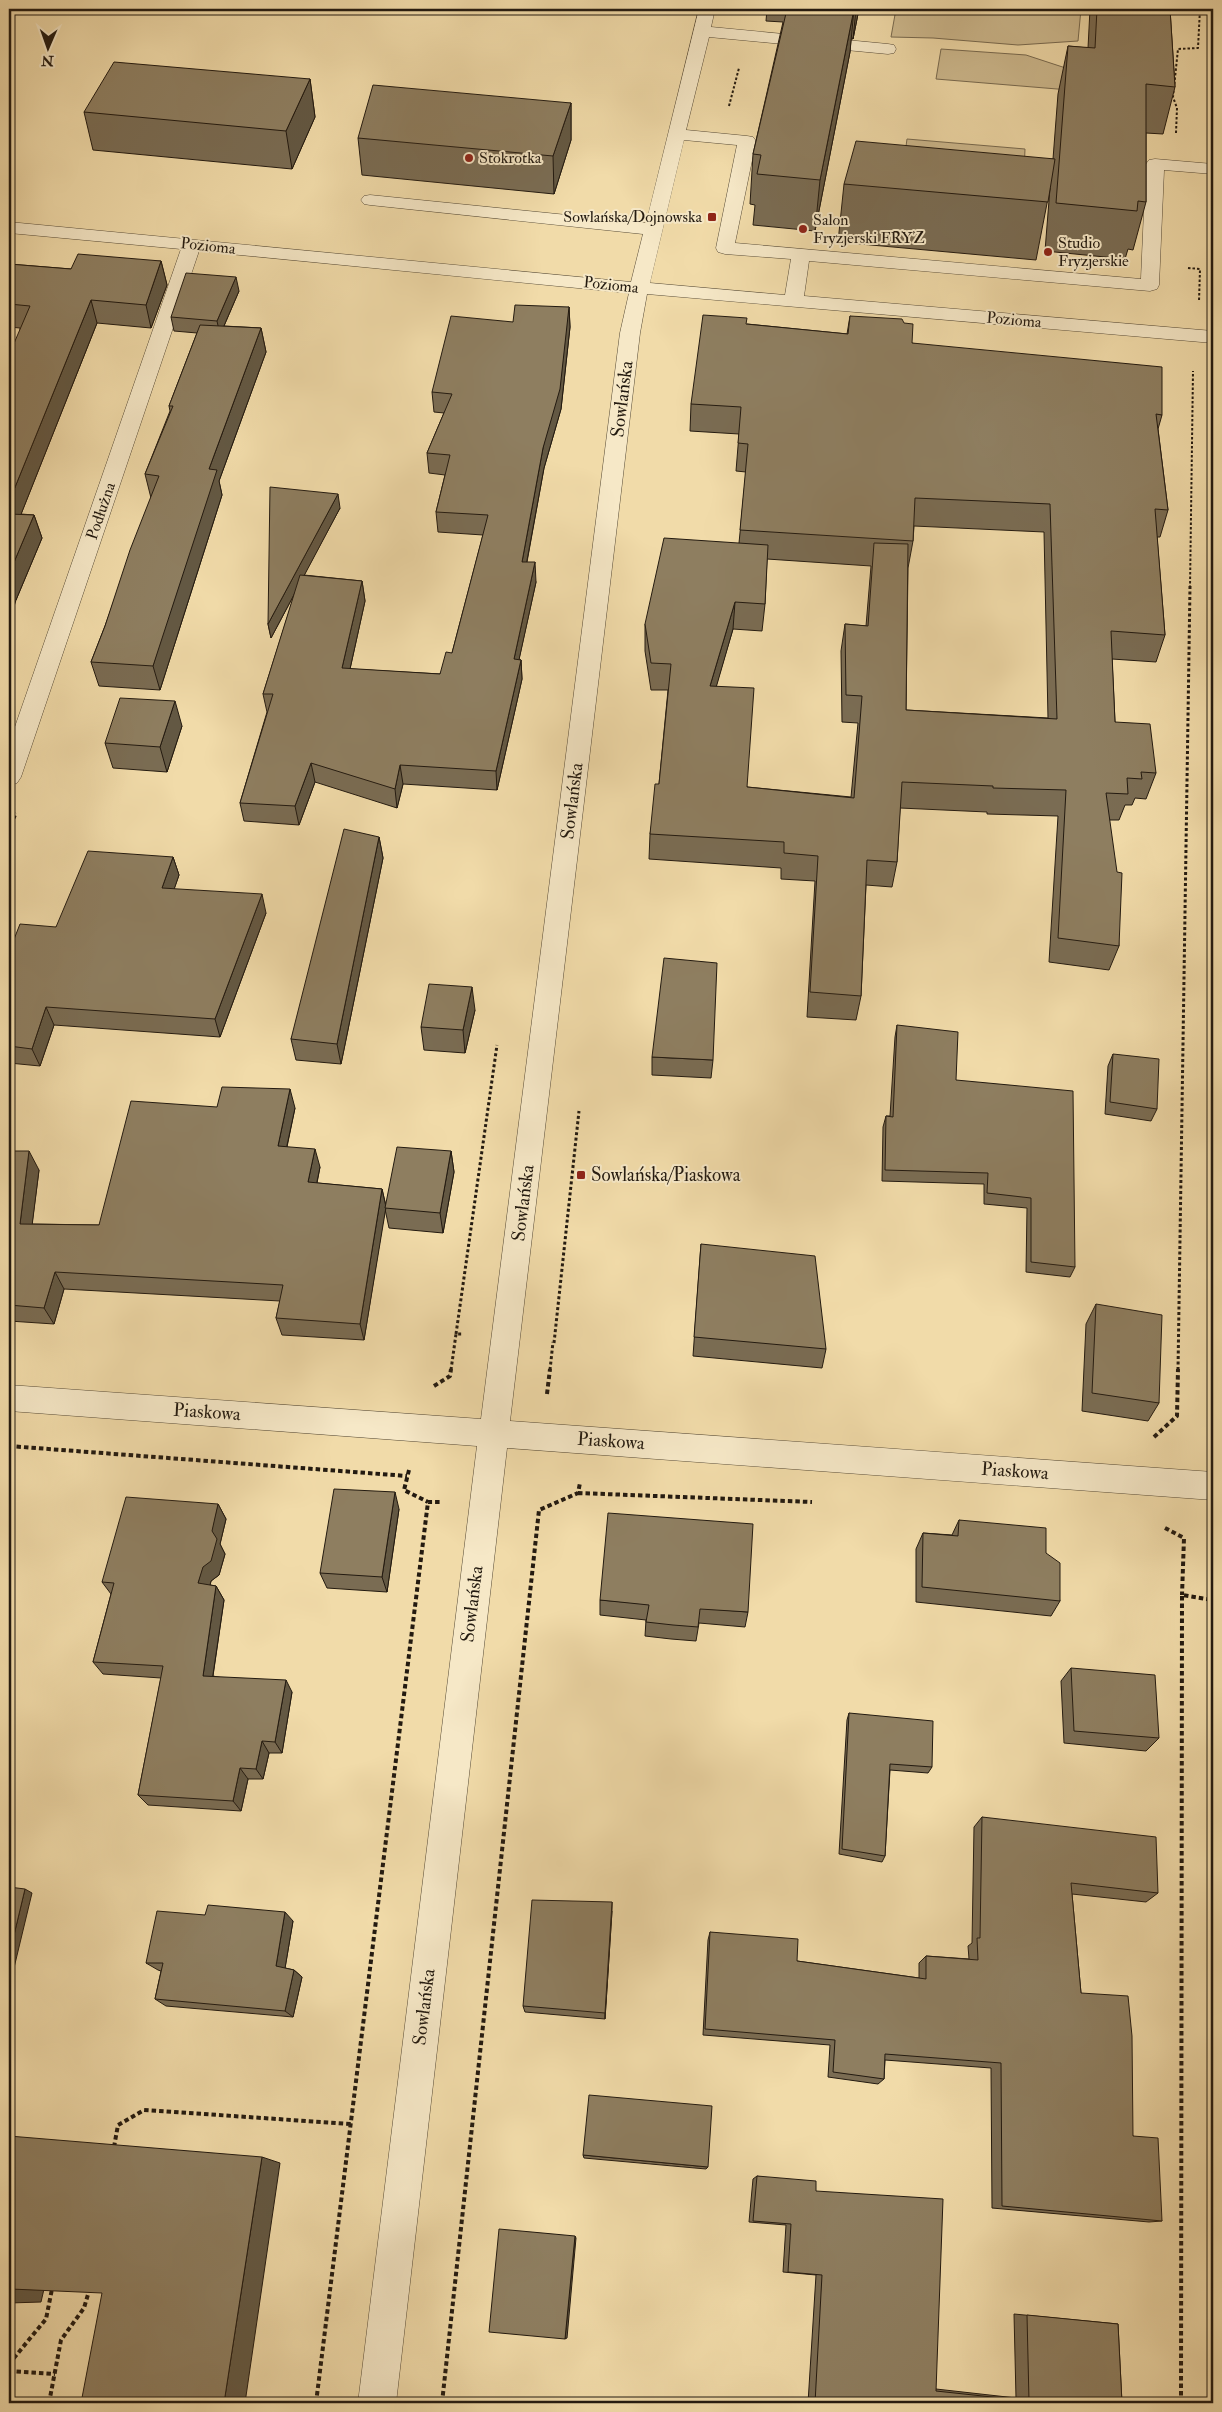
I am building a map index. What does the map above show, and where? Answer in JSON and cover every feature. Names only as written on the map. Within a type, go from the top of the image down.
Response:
[{"type":"street","name":"Sowlańska","points":[[377,2403],[485,1502],[628,353],[639,288],[707,9]]},
{"type":"street","points":[[702,31],[888,49]]},
{"type":"street","points":[[676,134],[747,141],[725,248],[1150,286],[1155,164],[1213,169]]},
{"type":"street","points":[[370,200],[653,229]]},
{"type":"street","name":"Pozioma","points":[[9,227],[639,288],[1213,337]]},
{"type":"street","name":"Podłużna","points":[[9,777],[189,257],[191,244]]},
{"type":"street","points":[[794,301],[801,255]]},
{"type":"street","name":"Piaskowa","points":[[9,1398],[1213,1486]]},
{"type":"path","points":[[1182,2403],[1182,1595],[1184,1538],[1143,1516],[1150,1441],[1176,1416],[1193,370]]},
{"type":"path","points":[[554,1343],[580,1106]]},
{"type":"path","points":[[316,2403],[428,1502],[485,1502],[539,1510],[578,1493],[588,1439]]},
{"type":"path","points":[[9,1446],[407,1476]]},
{"type":"path","points":[[442,2403],[539,1510]]},
{"type":"path","points":[[1182,1595],[1213,1600]]},
{"type":"path","points":[[113,2150],[118,2125],[144,2110],[351,2124]]},
{"type":"path","points":[[9,2364],[46,2319],[52,2289]]},
{"type":"path","points":[[49,2403],[61,2340],[84,2308],[89,2291]]},
{"type":"path","points":[[9,2371],[55,2374]]},
{"type":"shaded area","points":[[896,9],[1081,9],[1078,41],[1018,45],[933,38],[891,37]]},
{"type":"shaded area","points":[[941,49],[1026,55],[1154,97],[936,79]]},
{"type":"shaded area","points":[[907,139],[1025,149],[1024,173],[904,161]]},
{"type":"building","points":[[787,9],[854,9],[820,180],[757,174],[761,155],[753,154]]},
{"type":"building","points":[[1097,9],[1170,9],[1175,87],[1146,84],[1146,202],[1138,201],[1137,211],[1056,203],[1068,46],[1095,48]]},
{"type":"building","points":[[114,62],[310,79],[286,131],[84,112]]},
{"type":"building","points":[[373,85],[571,103],[553,156],[358,138]]},
{"type":"building","points":[[856,141],[1055,159],[1048,202],[844,184]]},
{"type":"building","points":[[78,254],[161,261],[146,305],[91,300],[9,502],[9,355],[30,306],[9,304],[9,264],[71,269]]},
{"type":"building","points":[[186,273],[236,277],[217,321],[171,317]]},
{"type":"building","points":[[515,305],[569,307],[560,389],[543,448],[522,562],[535,562],[514,659],[521,660],[496,771],[400,765],[395,789],[311,763],[295,806],[240,803],[273,694],[263,694],[300,575],[362,581],[342,668],[440,674],[446,652],[452,653],[488,515],[436,512],[450,455],[427,453],[452,394],[432,392],[451,316],[513,322]]},
{"type":"building","points":[[703,315],[747,318],[746,324],[848,334],[850,316],[902,319],[904,323],[913,324],[912,343],[1162,367],[1162,415],[1156,414],[1168,510],[1155,509],[1165,635],[1111,631],[1115,722],[1150,724],[1156,773],[1141,772],[1142,779],[1127,778],[1128,794],[1106,793],[1117,872],[1122,873],[1119,946],[1058,938],[1066,790],[993,788],[993,786],[902,782],[897,862],[867,860],[861,996],[810,992],[818,856],[784,853],[784,842],[650,834],[655,784],[659,784],[671,664],[651,663],[645,624],[664,538],[768,545],[765,604],[735,602],[710,686],[754,688],[747,787],[854,798],[862,696],[846,695],[845,624],[868,626],[874,543],[908,544],[906,710],[1057,719],[1050,504],[915,498],[913,541],[740,530],[748,444],[738,443],[741,407],[691,404]]},
{"type":"building","points":[[200,325],[261,328],[209,469],[217,470],[153,666],[91,662],[130,550],[159,476],[145,474],[173,406],[169,406]]},
{"type":"building","points":[[270,487],[338,494],[268,624]]},
{"type":"building","points":[[9,514],[34,515],[9,574]]},
{"type":"building","points":[[120,698],[175,701],[160,747],[105,743]]},
{"type":"building","points":[[344,829],[379,837],[337,1044],[291,1039]]},
{"type":"building","points":[[88,851],[173,857],[162,888],[262,894],[215,1019],[46,1007],[32,1049],[9,1046],[9,952],[20,924],[56,927]]},
{"type":"building","points":[[664,958],[717,963],[713,1060],[652,1057]]},
{"type":"building","points":[[429,984],[472,987],[463,1030],[421,1027]]},
{"type":"building","points":[[897,1025],[958,1032],[956,1080],[1073,1091],[1075,1267],[1031,1262],[1031,1198],[987,1193],[988,1173],[885,1170],[886,1116],[893,1117]]},
{"type":"building","points":[[1113,1054],[1159,1059],[1157,1109],[1110,1102]]},
{"type":"building","points":[[222,1087],[290,1089],[278,1146],[315,1149],[308,1182],[382,1189],[360,1324],[276,1318],[283,1285],[55,1272],[44,1308],[9,1305],[9,1151],[29,1151],[20,1224],[99,1225],[131,1101],[217,1107]]},
{"type":"building","points":[[397,1147],[451,1151],[440,1213],[385,1208]]},
{"type":"building","points":[[701,1244],[815,1256],[826,1349],[694,1337]]},
{"type":"building","points":[[1096,1304],[1162,1315],[1159,1403],[1092,1393]]},
{"type":"building","points":[[334,1489],[395,1492],[382,1577],[320,1573]]},
{"type":"building","points":[[126,1497],[218,1504],[212,1531],[217,1539],[211,1561],[203,1567],[198,1583],[216,1586],[203,1676],[286,1680],[275,1742],[262,1741],[256,1769],[240,1768],[233,1801],[138,1795],[163,1666],[93,1662],[114,1583],[102,1582]]},
{"type":"building","points":[[608,1513],[753,1524],[748,1612],[700,1609],[698,1627],[673,1625],[646,1622],[649,1605],[600,1600]]},
{"type":"building","points":[[959,1520],[1046,1528],[1046,1553],[1060,1563],[1060,1601],[922,1587],[923,1533],[958,1536]]},
{"type":"building","points":[[1071,1668],[1155,1675],[1159,1738],[1074,1731]]},
{"type":"building","points":[[849,1713],[933,1721],[932,1767],[890,1764],[885,1856],[842,1849]]},
{"type":"building","points":[[982,1817],[1156,1837],[1158,1893],[1071,1883],[1081,1993],[1128,1996],[1132,2036],[1133,2136],[1158,2138],[1162,2221],[1002,2206],[1001,2063],[885,2054],[884,2079],[833,2072],[835,2040],[705,2029],[710,1932],[798,1939],[797,1961],[926,1979],[926,1956],[978,1960],[977,1938],[980,1938]]},
{"type":"building","points":[[9,1887],[25,1889],[9,1956]]},
{"type":"building","points":[[532,1900],[612,1902],[605,2013],[523,2006]]},
{"type":"building","points":[[208,1905],[285,1912],[276,1966],[294,1970],[285,2011],[155,1999],[163,1963],[146,1963],[157,1911],[205,1915]]},
{"type":"building","points":[[589,2095],[712,2106],[708,2167],[583,2155]]},
{"type":"building","points":[[9,2136],[262,2157],[224,2403],[81,2403],[102,2293],[11,2289],[9,2296]]},
{"type":"building","points":[[757,2176],[816,2181],[816,2191],[943,2199],[936,2391],[1029,2401],[1027,2315],[1118,2324],[1122,2403],[815,2403],[822,2275],[788,2272],[791,2224],[753,2221]]},
{"type":"building","points":[[499,2229],[575,2236],[565,2339],[489,2332]]},
{"type":"place","name":"Stokrotka","points":[[469,158]]},
{"type":"place","name":"Sowlańska/Dojnowska","points":[[712,217]]},
{"type":"place","name":"Salon Fryzjerski FRYZ","points":[[803,229]]},
{"type":"place","name":"Studio Fryzjerskie","points":[[1048,252]]},
{"type":"place","name":"Sowlańska/Piaskowa","points":[[581,1175]]}]
